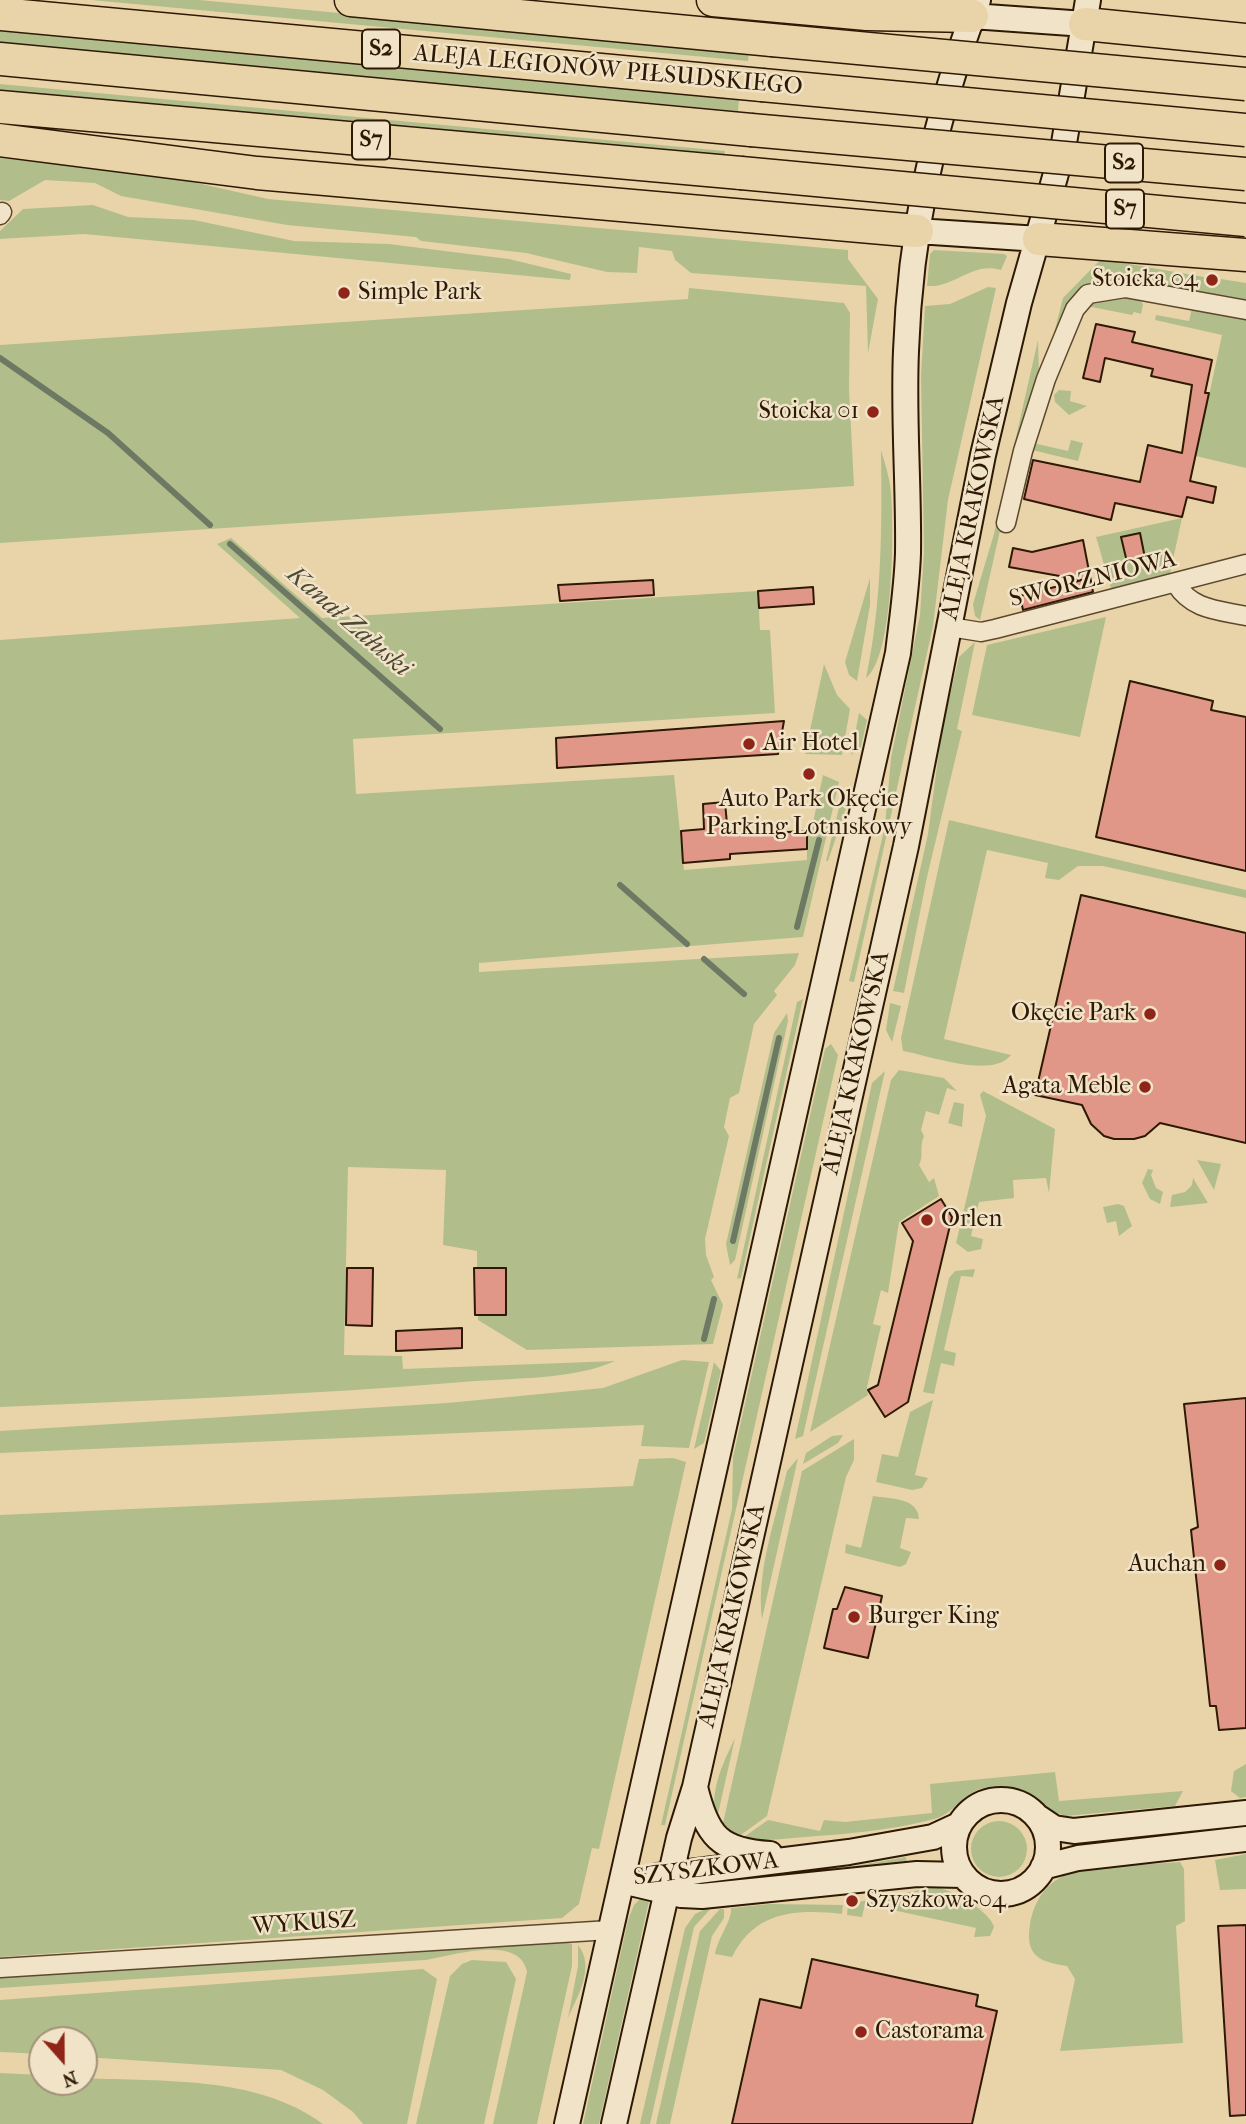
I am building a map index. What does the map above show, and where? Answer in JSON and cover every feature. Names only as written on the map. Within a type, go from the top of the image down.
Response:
[{"type":"highway","points":[[351,0],[1246,84]]},
{"type":"highway","points":[[713,0],[867,14],[975,8]]},
{"type":"highway","points":[[1086,12],[1246,40]]},
{"type":"highway","name":"ALEJA LEGIONÓW PIŁSUDSKIEGO","points":[[0,14],[1246,130]]},
{"type":"highway","name":"ALEJA LEGIONÓW PIŁSUDSKIEGO","points":[[0,59],[1246,174]]},
{"type":"highway","name":"S7","points":[[0,107],[1246,220]]},
{"type":"highway","points":[[0,140],[257,173],[917,231]]},
{"type":"highway","points":[[1039,239],[1246,255]]},
{"type":"main road","points":[[975,8],[1086,12]]},
{"type":"main road","name":"ALEJA KRAKOWSKA","points":[[567,2124],[898,653],[908,553],[904,410],[909,298],[917,231],[939,122],[975,8]]},
{"type":"main road","name":"ALEJA KRAKOWSKA","points":[[614,2124],[668,1883],[695,1787],[906,846],[983,455],[1019,303],[1063,149],[1086,12]]},
{"type":"main road","points":[[917,231],[1039,239]]},
{"type":"main road","points":[[695,1787],[706,1822],[727,1845],[742,1852],[806,1857]]},
{"type":"main road","points":[[1039,1818],[1048,1842],[1044,1867],[1029,1885],[1008,1893],[983,1890],[963,1875],[954,1845],[959,1825],[975,1807],[997,1800],[1020,1804],[1054,1828],[1074,1831],[1246,1814]]},
{"type":"main road","name":"SZYSZKOWA","points":[[622,1881],[668,1883],[933,1837],[959,1825]]},
{"type":"main road","points":[[1044,1867],[1078,1858],[1246,1839]]},
{"type":"main road","name":"SZYSZKOWA","points":[[668,1883],[702,1896],[917,1874],[963,1875]]},
{"type":"street","points":[[1006,523],[1023,452],[1046,379],[1075,309],[1088,294],[1125,288],[1246,310]]},
{"type":"street","name":"SWORZNIOWA","points":[[950,627],[981,632],[1246,564]]},
{"type":"street","points":[[1176,584],[1194,604],[1246,616]]},
{"type":"street","name":"WYKUSZ","points":[[0,1968],[610,1930]]},
{"type":"green space","points":[[91,0],[199,0],[749,51],[748,61]]},
{"type":"green space","points":[[0,31],[739,99],[738,111],[0,43]]},
{"type":"green space","points":[[0,84],[725,151],[724,159],[0,92]]},
{"type":"green space","points":[[0,158],[153,173],[268,199],[848,250],[848,259],[878,299],[868,353],[866,286],[691,273],[675,260],[672,251],[639,247],[637,273],[607,272],[526,253],[421,241],[416,237],[287,225],[121,196],[95,183],[45,180],[9,201],[0,200]]},
{"type":"green space","points":[[93,205],[128,217],[194,220],[294,241],[389,244],[509,259],[571,274],[570,280],[84,234],[0,239],[0,231],[23,209]]},
{"type":"green space","points":[[934,250],[1007,256],[1001,270],[981,269],[937,286],[927,286],[930,254]]},
{"type":"green space","points":[[1101,259],[1204,277],[1204,282],[1220,284],[1221,279],[1246,283],[1246,303],[1122,279],[1109,281],[1098,285],[1081,298],[1055,339],[1053,337],[1063,298]]},
{"type":"green space","points":[[988,287],[996,288],[948,500],[933,626],[854,982],[849,981],[885,826],[891,758],[920,615],[924,552],[921,376],[925,306],[950,304]]},
{"type":"green space","points":[[689,288],[844,303],[850,313],[849,389],[854,486],[0,543],[0,345],[688,299]]},
{"type":"green space","points":[[1102,296],[1137,297],[1143,304],[1141,314],[1134,312],[1132,315],[1087,306]]},
{"type":"green space","points":[[1192,308],[1246,317],[1246,468],[1196,456],[1222,335],[1155,320],[1156,315],[1189,321]]},
{"type":"green space","points":[[1038,340],[1039,375],[1027,410],[980,620],[975,616],[973,604],[994,534]]},
{"type":"green space","points":[[1059,390],[1071,391],[1070,401],[1087,406],[1069,415],[1055,402],[1054,395]]},
{"type":"green space","points":[[1071,440],[1083,443],[1078,461],[1032,450],[1033,443],[1068,451]]},
{"type":"green space","points":[[881,450],[891,493],[892,562],[882,645],[875,665],[866,678],[878,593]]},
{"type":"green space","points":[[1182,518],[1169,578],[1112,592],[1096,537]]},
{"type":"green space","points":[[231,538],[322,618],[758,591],[760,630],[770,630],[775,713],[353,739],[356,794],[674,775],[684,870],[807,860],[807,833],[811,832],[823,775],[839,782],[803,937],[479,963],[479,972],[799,953],[795,965],[774,991],[777,995],[754,1024],[739,1093],[730,1098],[724,1127],[729,1136],[705,1239],[706,1255],[714,1277],[711,1280],[723,1305],[713,1344],[527,1350],[478,1320],[478,1315],[506,1315],[506,1268],[477,1268],[477,1251],[443,1245],[446,1170],[348,1167],[344,1355],[402,1356],[403,1369],[615,1361],[580,1372],[541,1377],[290,1394],[0,1407],[0,640],[300,618],[217,544]]},
{"type":"green space","points":[[870,578],[870,605],[857,681],[849,675],[845,662]]},
{"type":"green space","points":[[1106,617],[1080,737],[972,715],[987,645]]},
{"type":"green space","points":[[975,642],[957,729],[962,731],[927,877],[904,993],[893,991],[928,834],[942,728],[959,657]]},
{"type":"green space","points":[[824,664],[837,695],[850,709],[842,755],[805,754]]},
{"type":"green space","points":[[859,713],[867,720],[861,747],[851,755]]},
{"type":"green space","points":[[844,787],[848,802],[826,861]]},
{"type":"green space","points":[[949,820],[1246,890],[1246,898],[1103,866],[1078,866],[1059,880],[1045,878],[1048,863],[987,850],[944,1039],[1011,1055],[1002,1062],[976,1066],[903,1051],[901,1038]]},
{"type":"green space","points":[[803,999],[741,1278],[737,1279],[797,1002]]},
{"type":"green space","points":[[890,1003],[901,1006],[892,1042],[886,1030]]},
{"type":"green space","points":[[787,1013],[788,1021],[735,1260],[730,1265],[726,1244],[774,1033]]},
{"type":"green space","points":[[831,1044],[838,1055],[665,1825],[661,1825],[732,1509],[733,1457],[825,1049]]},
{"type":"green space","points":[[899,1070],[944,1078],[957,1091],[947,1088],[939,1115],[926,1111],[921,1130],[924,1136],[919,1165],[929,1182],[934,1178],[939,1196],[899,1222],[888,1293],[881,1290],[873,1324],[881,1326],[867,1387],[868,1395],[810,1432],[891,1080]]},
{"type":"green space","points":[[885,1071],[803,1436],[795,1439],[872,1083]]},
{"type":"green space","points":[[983,1091],[1055,1129],[1049,1193],[1046,1178],[1013,1180],[1014,1198],[979,1202],[971,1236],[983,1239],[981,1249],[968,1252],[956,1243],[986,1116],[980,1095]]},
{"type":"green space","points":[[954,1102],[964,1104],[962,1127],[948,1123]]},
{"type":"green space","points":[[1197,1160],[1221,1164],[1214,1190]]},
{"type":"green space","points":[[1148,1169],[1153,1170],[1151,1175],[1156,1188],[1163,1192],[1160,1204],[1150,1199],[1142,1183]]},
{"type":"green space","points":[[1193,1178],[1208,1203],[1170,1207],[1172,1195],[1185,1192],[1192,1185]]},
{"type":"green space","points":[[1118,1204],[1124,1206],[1132,1226],[1119,1236],[1116,1221],[1107,1223],[1103,1207]]},
{"type":"green space","points":[[975,1269],[973,1277],[961,1276],[944,1350],[956,1353],[954,1366],[941,1363],[934,1394],[923,1392],[949,1278],[955,1271]]},
{"type":"green space","points":[[682,1360],[709,1362],[689,1448],[641,1446],[644,1425],[0,1453],[0,1431],[447,1403],[603,1388]]},
{"type":"green space","points":[[714,1362],[721,1371],[704,1443],[694,1449]]},
{"type":"green space","points":[[933,1400],[915,1475],[928,1478],[922,1488],[912,1490],[876,1482],[882,1454],[898,1457],[910,1412]]},
{"type":"green space","points":[[843,1435],[838,1443],[803,1464],[806,1453],[832,1436]]},
{"type":"green space","points":[[854,1439],[854,1460],[846,1477],[767,1816],[738,1837],[723,1823],[802,1471]]},
{"type":"green space","points":[[673,1458],[686,1462],[599,1849],[592,1848],[579,1904],[562,1918],[0,1957],[0,1515],[633,1486],[639,1459]]},
{"type":"green space","points":[[798,1458],[762,1619],[762,1582],[768,1545],[787,1471]]},
{"type":"green space","points":[[873,1496],[902,1500],[917,1512],[919,1519],[906,1518],[900,1548],[911,1552],[906,1564],[900,1567],[845,1553],[846,1544],[861,1548]]},
{"type":"green space","points":[[735,1738],[716,1823],[716,1790],[721,1769]]},
{"type":"green space","points":[[1246,1764],[1246,1797],[1240,1798],[1231,1791],[1234,1771]]},
{"type":"green space","points":[[1055,1772],[1059,1801],[1183,1791],[1175,1806],[1066,1816],[1019,1790],[1010,1787],[987,1787],[969,1795],[942,1816],[912,1824],[751,1842],[741,1839],[768,1820],[820,1831],[824,1820],[845,1822],[932,1813],[930,1784]]},
{"type":"green space","points":[[999,1821],[1010,1823],[1019,1829],[1025,1838],[1025,1860],[1019,1869],[1010,1875],[999,1877],[988,1875],[979,1869],[973,1860],[971,1849],[973,1838],[979,1829],[988,1823]]},
{"type":"green space","points":[[1246,1854],[1246,1889],[1220,1890],[1215,1860]]},
{"type":"green space","points":[[906,1857],[907,1866],[729,1884],[728,1879],[854,1866]]},
{"type":"green space","points":[[1180,1862],[1184,1869],[1185,1921],[1176,1926],[1183,2043],[1060,2051],[1075,1979],[1067,1966],[1041,1959],[1030,1945],[1031,1919],[1042,1894],[1055,1881],[1072,1873]]},
{"type":"green space","points":[[935,1887],[960,1896],[985,1914],[994,1927],[990,1936],[974,1937],[976,1928],[865,1904],[862,1917],[847,1915],[848,1904]]},
{"type":"green space","points":[[646,1893],[650,1897],[599,2124],[583,2124],[628,1920],[634,1905]]},
{"type":"green space","points":[[769,1904],[843,1905],[842,1914],[809,1912],[778,1916],[752,1930],[732,1957],[715,1954],[731,1908]]},
{"type":"green space","points":[[714,1905],[694,1927],[650,2124],[640,2124],[685,1928],[695,1914]]},
{"type":"green space","points":[[720,1909],[724,1909],[724,1918],[712,1936],[670,2124],[656,2124],[700,1931]]},
{"type":"green space","points":[[566,1942],[572,1944],[572,1966],[537,2124],[493,2124],[527,1972],[522,1960],[512,1953],[483,1950],[425,1960],[0,1988],[0,1978]]},
{"type":"green space","points":[[578,1945],[583,1954],[585,1972],[568,2018],[578,1966]]},
{"type":"green space","points":[[472,1960],[506,1962],[516,1979],[484,2124],[416,2124],[450,1976],[462,1964]]},
{"type":"green space","points":[[423,1969],[437,1979],[407,2124],[363,2124],[353,2112],[323,2090],[281,2070],[98,2058],[98,2026],[28,2026],[28,2053],[0,2052],[0,2000]]},
{"type":"green space","points":[[0,2073],[28,2074],[28,2096],[98,2096],[98,2078],[208,2084],[269,2097],[297,2108],[323,2124],[0,2124]]},
{"type":"building","points":[[1096,324],[1135,332],[1132,342],[1212,360],[1205,393],[1209,393],[1190,481],[1216,487],[1213,503],[1187,497],[1182,517],[1115,503],[1111,520],[1024,499],[1033,460],[1140,482],[1148,445],[1182,453],[1192,385],[1151,376],[1153,369],[1105,358],[1100,382],[1083,378]]},
{"type":"building","points":[[1140,533],[1145,558],[1127,562],[1121,537]]},
{"type":"building","points":[[1083,540],[1093,592],[1023,610],[1020,596],[1082,580],[1009,567],[1013,548],[1032,552]]},
{"type":"building","points":[[653,580],[654,595],[560,601],[558,585]]},
{"type":"building","points":[[813,587],[814,604],[759,608],[758,591]]},
{"type":"building","points":[[1130,681],[1213,701],[1211,710],[1246,717],[1246,871],[1096,837]]},
{"type":"building","points":[[784,721],[778,754],[557,768],[556,738]]},
{"type":"building","points":[[725,802],[728,835],[807,831],[807,849],[730,854],[730,859],[683,863],[681,831],[704,829],[703,804]]},
{"type":"building","name":"Okęcie Park","points":[[1081,895],[1246,933],[1246,1143],[1160,1123],[1145,1136],[1114,1139],[1104,1136],[1091,1124],[1082,1105],[1035,1095]]},
{"type":"building","points":[[941,1199],[952,1217],[908,1402],[885,1417],[868,1390],[878,1385],[913,1241],[902,1223]]},
{"type":"building","points":[[347,1268],[373,1268],[372,1326],[346,1325]]},
{"type":"building","points":[[474,1268],[506,1268],[506,1315],[475,1315]]},
{"type":"building","points":[[462,1328],[462,1348],[396,1351],[396,1331]]},
{"type":"building","name":"Auchan","points":[[1246,1398],[1246,1728],[1219,1730],[1216,1706],[1210,1706],[1191,1530],[1198,1527],[1184,1404]]},
{"type":"building","name":"Burger King","points":[[845,1587],[882,1596],[868,1658],[824,1648],[833,1609],[837,1609]]},
{"type":"building","points":[[1246,1925],[1246,2115],[1230,2116],[1218,1926]]},
{"type":"building","name":"Castorama","points":[[812,1959],[978,1995],[976,2006],[997,2011],[972,2124],[732,2124],[760,1999],[801,2008]]},
{"type":"waterway","name":"Kanał Załuski","points":[[0,358],[108,433],[210,525]]},
{"type":"waterway","name":"Kanał Załuski","points":[[230,544],[440,729]]},
{"type":"waterway","points":[[797,927],[819,840]]},
{"type":"waterway","name":"Kanał Załuski","points":[[620,885],[687,944]]},
{"type":"waterway","name":"Kanał Załuski","points":[[704,959],[744,994]]},
{"type":"waterway","points":[[733,1241],[779,1038]]},
{"type":"waterway","points":[[704,1339],[714,1299]]},
{"type":"place","name":"Stoicka 04","points":[[1212,280]]},
{"type":"place","name":"Simple Park","points":[[344,293]]},
{"type":"place","name":"Stoicka 01","points":[[873,412]]},
{"type":"place","name":"Air Hotel","points":[[749,744]]},
{"type":"place","name":"Auto Park Okęcie Parking Lotniskowy","points":[[809,774]]},
{"type":"place","name":"Okęcie Park","points":[[1150,1014]]},
{"type":"place","name":"Agata Meble","points":[[1145,1087]]},
{"type":"place","name":"Orlen","points":[[927,1220]]},
{"type":"place","name":"Auchan","points":[[1220,1565]]},
{"type":"place","name":"Burger King","points":[[854,1617]]},
{"type":"place","name":"Szyszkowa 04","points":[[852,1901]]},
{"type":"place","name":"Castorama","points":[[861,2032]]}]
